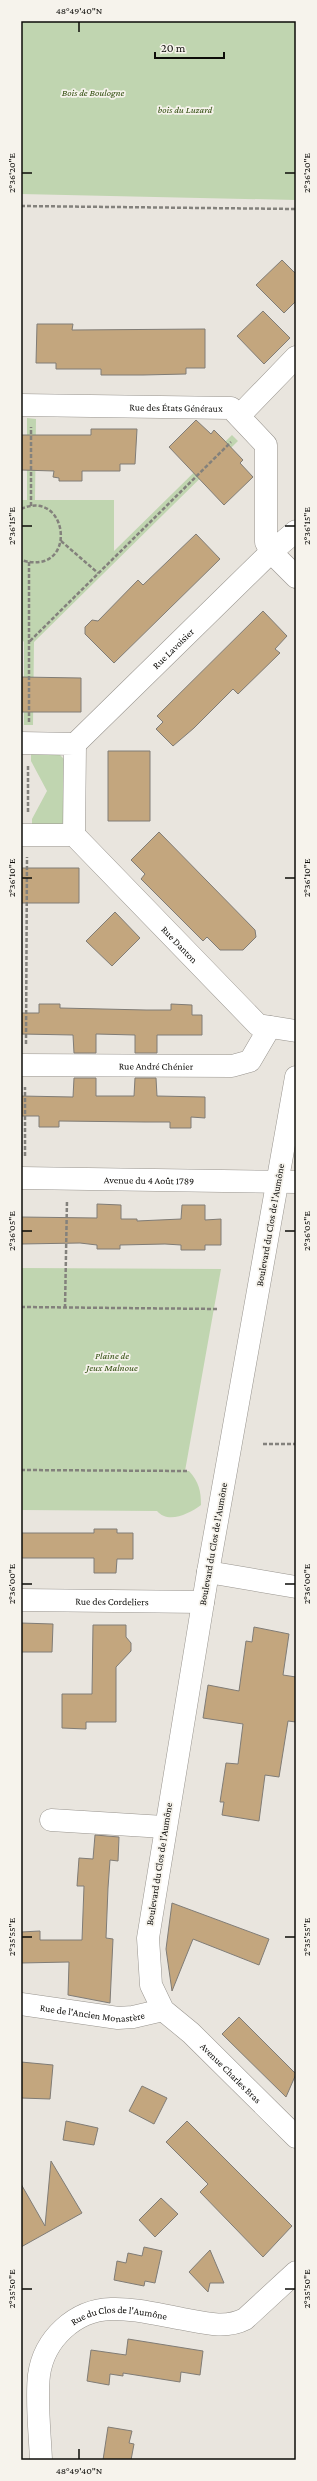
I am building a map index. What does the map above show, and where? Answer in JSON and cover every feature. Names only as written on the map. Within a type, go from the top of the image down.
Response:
[{"type":"street","points":[[244,420],[296,357]]},
{"type":"street","name":"Rue des États Généraux","points":[[26,405],[231,408],[266,445],[266,542],[271,552]]},
{"type":"street","name":"Rue Lavoisier","points":[[75,744],[271,552],[296,531]]},
{"type":"street","points":[[271,552],[296,577]]},
{"type":"street","points":[[24,835],[74,835],[75,744],[25,743]]},
{"type":"street","name":"Rue Danton","points":[[74,835],[258,1025],[296,1030]]},
{"type":"street","name":"Rue André Chénier","points":[[23,1065],[232,1066],[250,1061],[270,1027]]},
{"type":"street","name":"Boulevard du Clos de l'Aumône","points":[[163,2010],[151,1985],[148,1938],[164,1827],[202,1602],[287,1182],[296,1077]]},
{"type":"street","name":"Avenue du 4 Août 1789","points":[[23,1178],[287,1182]]},
{"type":"street","points":[[208,1572],[296,1587]]},
{"type":"street","name":"Rue des Cordeliers","points":[[21,1600],[202,1602]]},
{"type":"street","points":[[51,1820],[164,1827]]},
{"type":"street","name":"Rue de l'Ancien Monastère","points":[[21,2004],[118,2018],[133,2017],[163,2010]]},
{"type":"street","name":"Avenue Charles Bras","points":[[163,2010],[191,2033],[296,2138]]},
{"type":"street","name":"Rue du Clos de l'Aumône","points":[[40,2460],[39,2375],[54,2340],[69,2324],[94,2311],[112,2309],[211,2324],[238,2322],[245,2318],[296,2272]]},
{"type":"path","points":[[21,206],[296,209]]},
{"type":"path","points":[[26,405],[31,506]]},
{"type":"path","points":[[30,641],[98,573],[244,420]]},
{"type":"path","points":[[21,509],[31,506],[44,508],[55,516],[60,523],[61,541],[58,549],[49,558],[38,562],[21,560]]},
{"type":"path","points":[[61,541],[98,573]]},
{"type":"path","points":[[23,1178],[24,835],[25,743],[30,641],[29,562]]},
{"type":"path","points":[[65,1308],[67,1178]]},
{"type":"path","points":[[21,1307],[218,1309]]},
{"type":"path","points":[[263,1444],[296,1444]]},
{"type":"path","points":[[21,1470],[189,1471]]},
{"type":"green space","name":"bois du Luzard","points":[[21,21],[296,21],[296,200],[21,194]]},
{"type":"green space","points":[[27,418],[36,419],[35,500],[114,500],[114,551],[232,435],[238,441],[34,642],[33,725],[24,725],[24,642],[21,638],[21,500],[27,500]]},
{"type":"green space","points":[[31,752],[60,755],[65,760],[65,820],[61,825],[32,828],[32,819],[47,791],[31,761]]},
{"type":"green space","name":"Plaine de Jeux Malnoue","points":[[21,1268],[221,1269],[185,1471],[189,1471],[197,1483],[201,1495],[201,1505],[191,1512],[173,1517],[167,1517],[157,1511],[21,1510]]},
{"type":"building","points":[[282,260],[296,274],[296,301],[284,313],[256,285]]},
{"type":"building","points":[[263,311],[290,338],[264,364],[237,336]]},
{"type":"building","points":[[37,324],[73,324],[72,330],[205,329],[205,368],[186,368],[186,374],[143,375],[101,375],[101,369],[56,369],[56,363],[36,363]]},
{"type":"building","points":[[196,420],[211,434],[214,430],[222,438],[243,460],[240,463],[253,477],[224,505],[169,447]]},
{"type":"building","points":[[91,429],[137,429],[135,464],[120,464],[120,471],[82,471],[82,481],[59,481],[59,478],[53,477],[54,471],[21,470],[21,435],[91,435]]},
{"type":"building","points":[[196,534],[220,559],[114,663],[85,634],[85,627],[92,620],[98,621],[138,580],[143,585]]},
{"type":"building","points":[[263,611],[287,636],[275,649],[280,653],[238,694],[233,689],[194,728],[173,746],[156,729],[163,722],[157,716]]},
{"type":"building","points":[[21,677],[81,678],[81,712],[21,712]]},
{"type":"building","points":[[108,751],[150,751],[150,821],[108,821]]},
{"type":"building","points":[[159,832],[255,930],[256,937],[243,950],[220,950],[207,937],[203,941],[141,879],[145,874],[131,860]]},
{"type":"building","points":[[21,868],[79,868],[79,903],[21,903]]},
{"type":"building","points":[[115,912],[140,938],[112,966],[86,941]]},
{"type":"building","points":[[39,1004],[60,1004],[60,1008],[146,1010],[171,1010],[171,1004],[192,1005],[192,1015],[202,1015],[202,1035],[157,1035],[157,1053],[135,1053],[135,1035],[96,1034],[96,1053],[74,1053],[73,1035],[21,1034],[21,1013],[39,1013]]},
{"type":"building","points":[[74,1078],[96,1078],[96,1096],[134,1096],[135,1078],[156,1078],[157,1096],[205,1097],[205,1118],[191,1117],[191,1128],[170,1128],[170,1122],[59,1121],[59,1127],[39,1127],[39,1116],[21,1116],[21,1096],[73,1097]]},
{"type":"building","points":[[97,1204],[121,1205],[121,1219],[137,1219],[137,1221],[181,1219],[182,1205],[205,1205],[205,1220],[221,1219],[221,1245],[205,1245],[205,1250],[181,1250],[181,1245],[165,1244],[120,1245],[120,1249],[97,1249],[97,1245],[80,1243],[21,1244],[21,1217],[97,1218]]},
{"type":"building","points":[[94,1529],[117,1529],[117,1533],[133,1533],[133,1559],[117,1559],[116,1573],[94,1573],[94,1558],[21,1558],[21,1533],[94,1533]]},
{"type":"building","points":[[21,1623],[53,1624],[52,1652],[21,1652]]},
{"type":"building","points":[[93,1625],[126,1625],[126,1637],[131,1643],[131,1651],[116,1667],[116,1722],[86,1722],[86,1729],[62,1728],[62,1694],[92,1694]]},
{"type":"building","points":[[254,1627],[289,1634],[283,1675],[296,1677],[296,1722],[288,1721],[279,1777],[265,1775],[259,1821],[222,1815],[224,1802],[220,1802],[226,1763],[238,1764],[243,1724],[203,1718],[208,1685],[239,1691],[246,1641],[252,1642]]},
{"type":"building","points":[[95,1835],[119,1837],[118,1861],[110,1860],[108,1888],[106,1938],[113,1939],[110,2003],[68,1995],[69,1962],[21,1963],[21,1932],[40,1931],[40,1940],[82,1940],[84,1886],[77,1886],[79,1858],[93,1859]]},
{"type":"building","points":[[172,1903],[269,1939],[259,1965],[193,1939],[172,1991],[166,1949]]},
{"type":"building","points":[[239,2017],[296,2074],[286,2097],[222,2034]]},
{"type":"building","points":[[21,2062],[53,2065],[50,2099],[21,2098]]},
{"type":"building","points":[[142,2086],[167,2098],[154,2124],[129,2111]]},
{"type":"building","points":[[66,2121],[98,2128],[94,2145],[63,2140]]},
{"type":"building","points":[[187,2121],[292,2226],[263,2257],[200,2192],[208,2184],[166,2142]]},
{"type":"building","points":[[51,2161],[82,2213],[21,2247],[21,2184],[45,2226]]},
{"type":"building","points":[[161,2198],[178,2214],[155,2237],[139,2220]]},
{"type":"building","points":[[144,2247],[162,2251],[155,2283],[145,2281],[144,2286],[114,2280],[117,2261],[126,2263],[128,2253],[142,2256]]},
{"type":"building","points":[[210,2250],[224,2283],[210,2283],[208,2292],[189,2272]]},
{"type":"building","points":[[128,2339],[203,2351],[200,2375],[181,2372],[180,2382],[123,2373],[123,2376],[110,2374],[109,2385],[87,2381],[91,2350],[126,2355]]},
{"type":"building","points":[[108,2427],[132,2431],[129,2443],[134,2444],[131,2460],[103,2460]]},
{"type":"park label","name":"Bois de Boulogne","points":[[93,92]]}]
